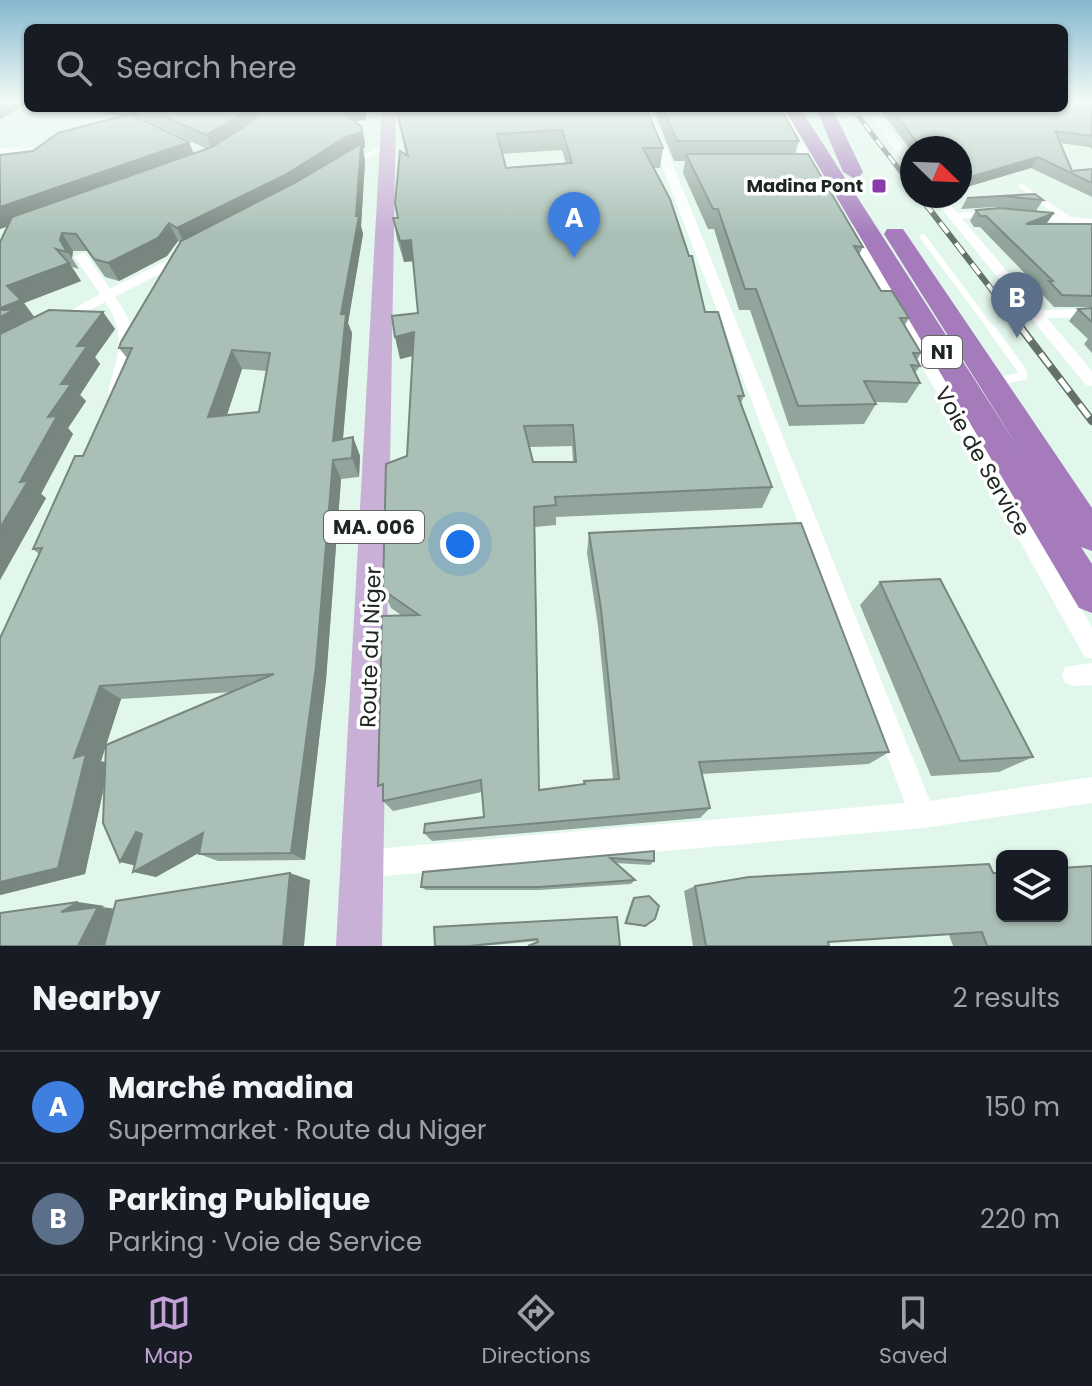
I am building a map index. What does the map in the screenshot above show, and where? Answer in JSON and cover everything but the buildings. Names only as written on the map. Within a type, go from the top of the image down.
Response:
[{"type":"highway","name":"N1","points":[[815,146],[1092,596]]},
{"type":"highway","name":"N1","points":[[836,146],[1092,536]]},
{"type":"highway","points":[[841,146],[853,172]]},
{"type":"main road","name":"Route du Niger","points":[[359,946],[388,146]]},
{"type":"street","points":[[331,174],[354,159],[388,146]]},
{"type":"street","points":[[666,146],[678,167],[923,815]]},
{"type":"street","name":"Voie de Service","points":[[796,146],[805,167],[1092,648]]},
{"type":"street","points":[[0,151],[30,152],[56,148]]},
{"type":"street","points":[[947,208],[1092,381]]},
{"type":"street","points":[[41,331],[203,246]]},
{"type":"street","points":[[80,256],[110,295],[123,318],[128,345],[112,407]]},
{"type":"street","points":[[1038,314],[1092,313]]},
{"type":"street","points":[[362,864],[923,815],[1092,790]]},
{"type":"lane","points":[[1021,186],[1070,220]]},
{"type":"lane","points":[[954,216],[994,213]]},
{"type":"lane","points":[[1024,216],[1092,222]]},
{"type":"lane","points":[[923,237],[1023,372],[1023,376],[1018,378],[991,382]]},
{"type":"railway","points":[[881,146],[900,170]]},
{"type":"railway","points":[[929,208],[1023,330]]},
{"type":"railway","points":[[1021,328],[1092,421]]},
{"type":"place","name":"Madina Pont","points":[[879,186]]},
{"type":"place","name":"Marché madina","points":[[574,258]]},
{"type":"place","name":"Parking Publique","points":[[1017,338]]}]
